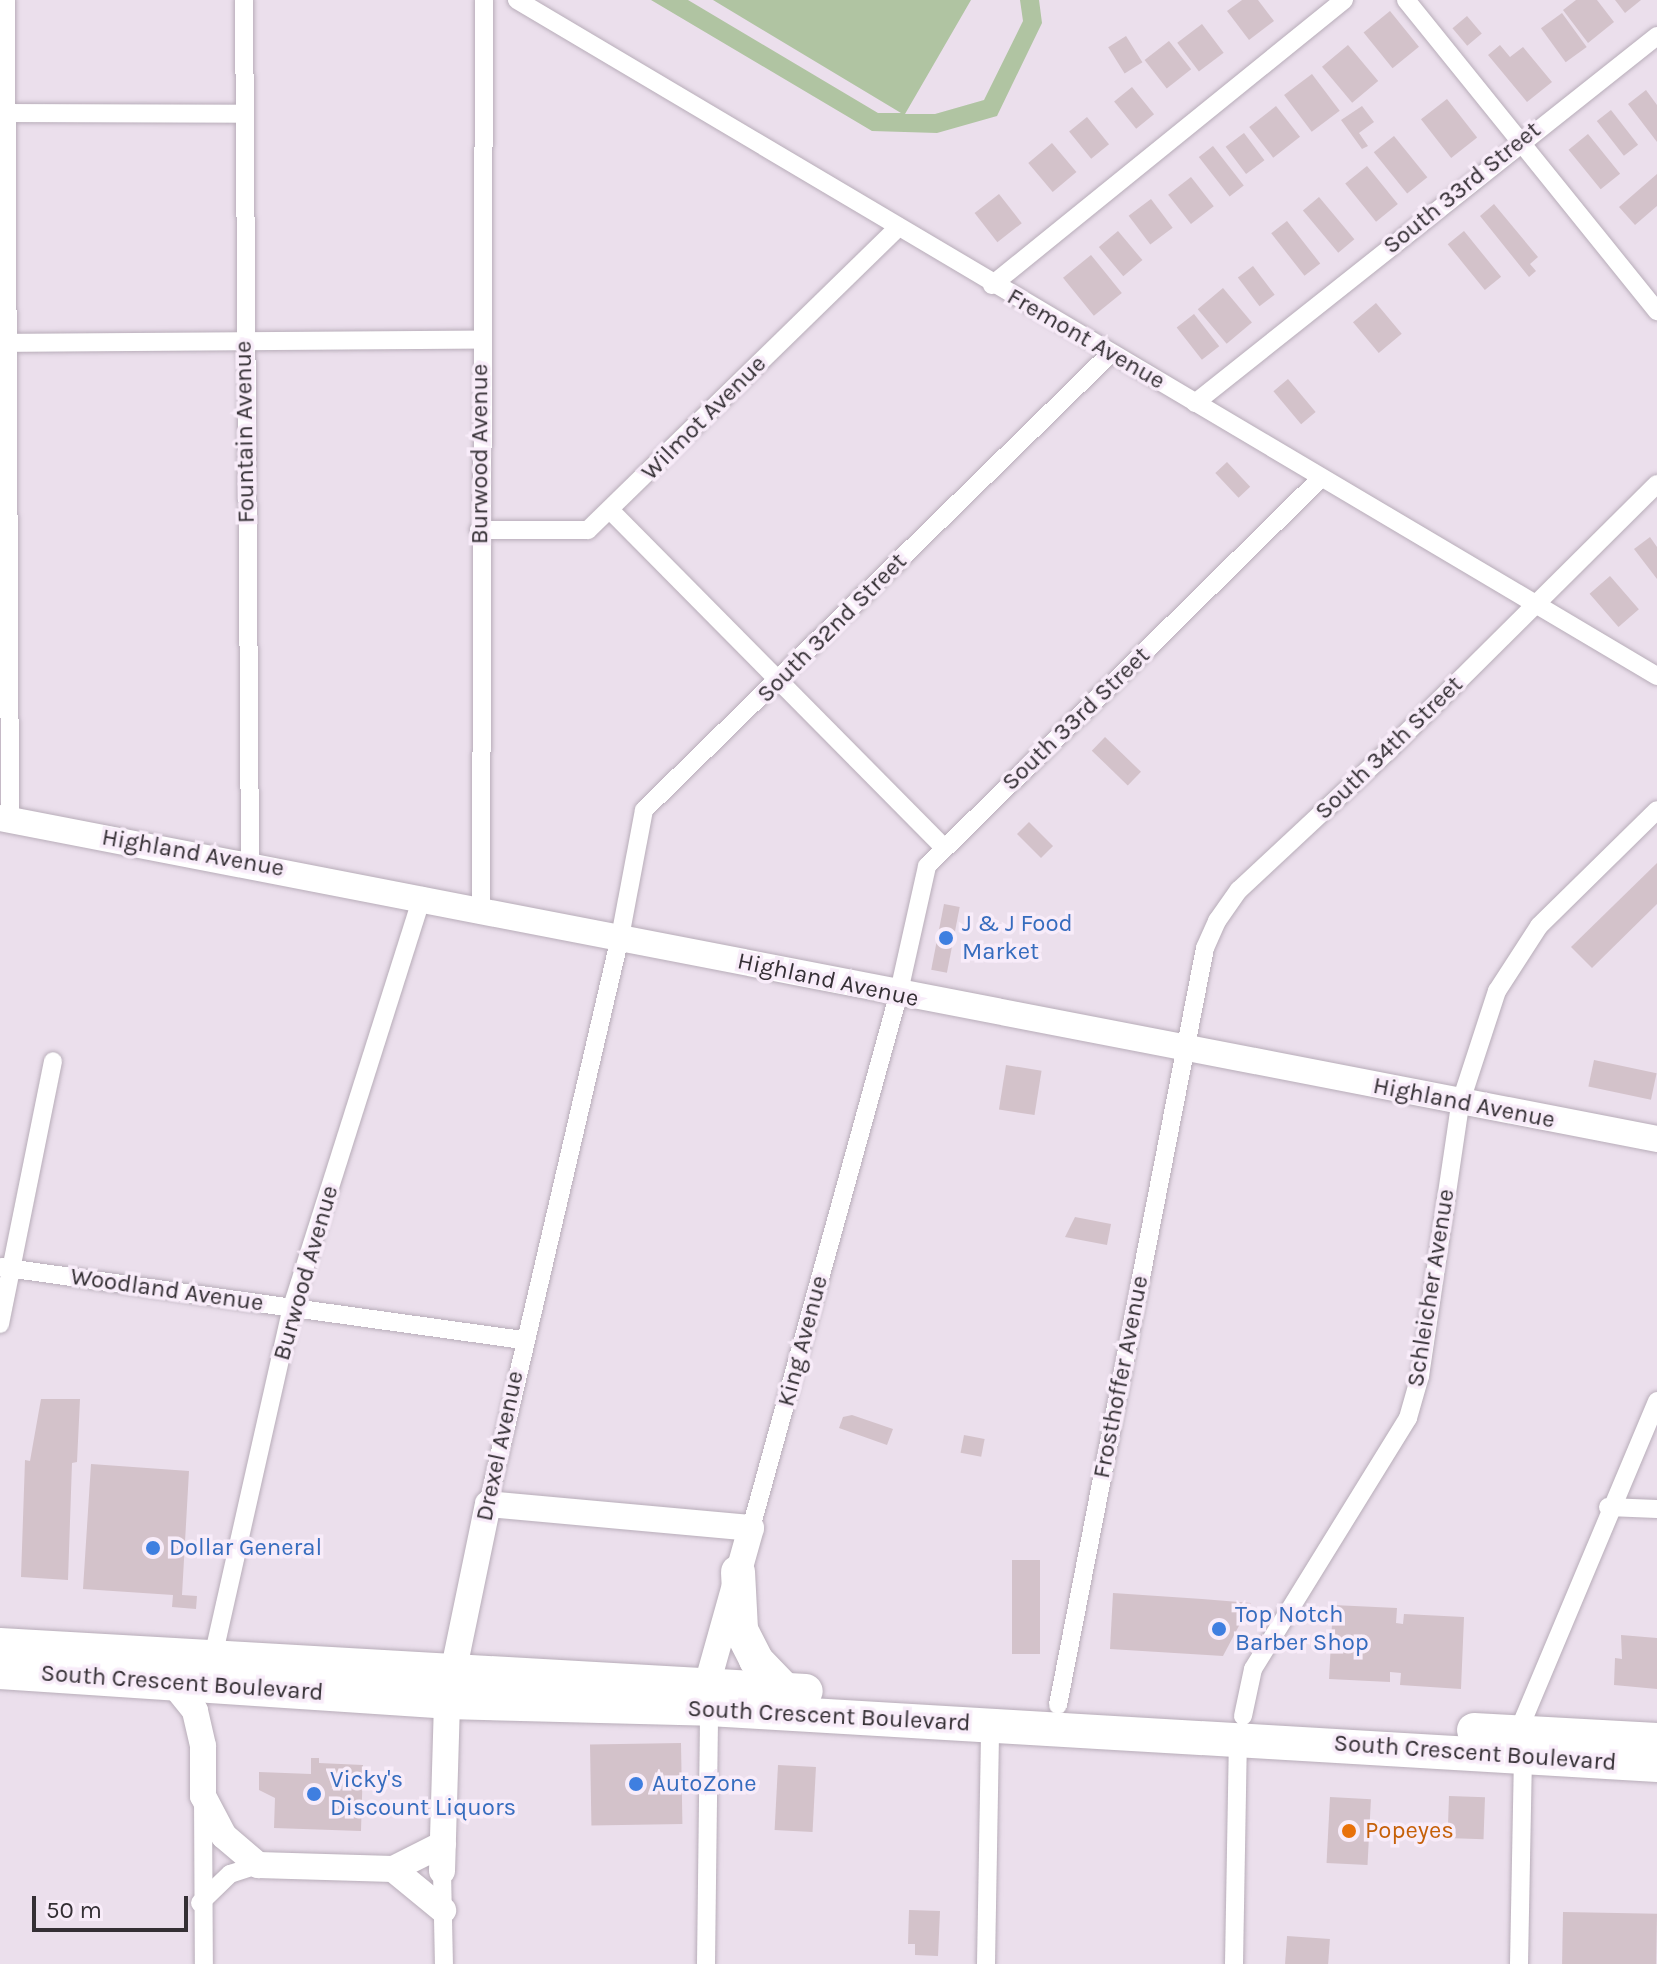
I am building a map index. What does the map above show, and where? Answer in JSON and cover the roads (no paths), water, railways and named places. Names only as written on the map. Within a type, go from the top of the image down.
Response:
[{"type":"highway","points":[[738,1572],[741,1630],[756,1660],[785,1690]]},
{"type":"highway","name":"South Crescent Boulevard","points":[[0,1645],[213,1657],[449,1686]]},
{"type":"highway","name":"South Crescent Boulevard","points":[[0,1672],[171,1681],[449,1686],[708,1697],[990,1724],[1240,1727],[1520,1744],[1657,1740]]},
{"type":"highway","name":"South Crescent Boulevard","points":[[708,1697],[785,1690],[1058,1705],[1240,1727]]},
{"type":"highway","name":"South Crescent Boulevard","points":[[1520,1744],[1657,1765]]},
{"type":"street","points":[[5,819],[6,0]]},
{"type":"street","name":"Fountain Avenue","points":[[244,0],[243,342],[250,864]]},
{"type":"street","name":"Burwood Avenue","points":[[481,907],[479,530],[484,0]]},
{"type":"street","name":"Fremont Avenue","points":[[517,0],[896,229],[1657,676]]},
{"type":"street","points":[[992,285],[1344,0]]},
{"type":"street","points":[[1406,0],[1657,311]]},
{"type":"street","name":"South 33rd Street","points":[[1195,403],[1520,140],[1657,36]]},
{"type":"street","points":[[7,113],[244,114]]},
{"type":"street","name":"Wilmot Avenue","points":[[479,530],[588,530],[611,511],[896,229]]},
{"type":"street","points":[[4,343],[480,340]]},
{"type":"street","name":"South 32nd Street","points":[[620,937],[644,810],[1110,354]]},
{"type":"street","name":"South 33rd Street","points":[[898,996],[919,888],[927,866],[1320,479]]},
{"type":"street","name":"South 34th Street","points":[[1185,1048],[1205,948],[1239,890],[1657,484]]},
{"type":"street","points":[[611,511],[776,683],[944,848]]},
{"type":"street","name":"Schleicher Avenue","points":[[1234,1964],[1240,1727],[1253,1669],[1408,1418],[1420,1376],[1460,1104],[1497,991],[1515,956],[1657,810]]},
{"type":"street","name":"Highland Avenue","points":[[5,819],[481,907],[898,996],[1657,1139]]},
{"type":"street","name":"Burwood Avenue","points":[[213,1657],[292,1307],[422,896]]},
{"type":"street","name":"Drexel Avenue","points":[[444,1964],[442,1871],[449,1686],[523,1340],[620,937]]},
{"type":"street","name":"King Avenue","points":[[706,1964],[708,1697],[738,1572],[898,996]]},
{"type":"street","name":"Frosthoffer Avenue","points":[[1058,1705],[1185,1048]]},
{"type":"street","points":[[0,1324],[5,1267],[53,1061]]},
{"type":"street","name":"Woodland Avenue","points":[[5,1267],[523,1340]]},
{"type":"street","points":[[1519,1964],[1520,1744],[1608,1507],[1657,1401]]},
{"type":"street","points":[[488,1504],[751,1528]]},
{"type":"street","points":[[1608,1507],[1657,1509]]},
{"type":"street","points":[[171,1681],[195,1711],[203,1746],[200,1903],[204,1964]]},
{"type":"street","points":[[986,1964],[990,1724]]},
{"type":"street","points":[[203,1796],[224,1836],[258,1865]]},
{"type":"street","points":[[200,1903],[230,1874],[258,1865],[393,1869],[443,1844]]},
{"type":"street","points":[[393,1869],[443,1910]]},
{"type":"place","name":"J & J Food Market","points":[[946,938]]},
{"type":"place","name":"Dollar General","points":[[153,1548]]},
{"type":"place","name":"Top Notch Barber Shop","points":[[1219,1629]]},
{"type":"place","name":"AutoZone","points":[[636,1784]]},
{"type":"place","name":"Vicky's Discount Liquors","points":[[314,1794]]},
{"type":"place","name":"Popeyes","points":[[1349,1831]]}]
